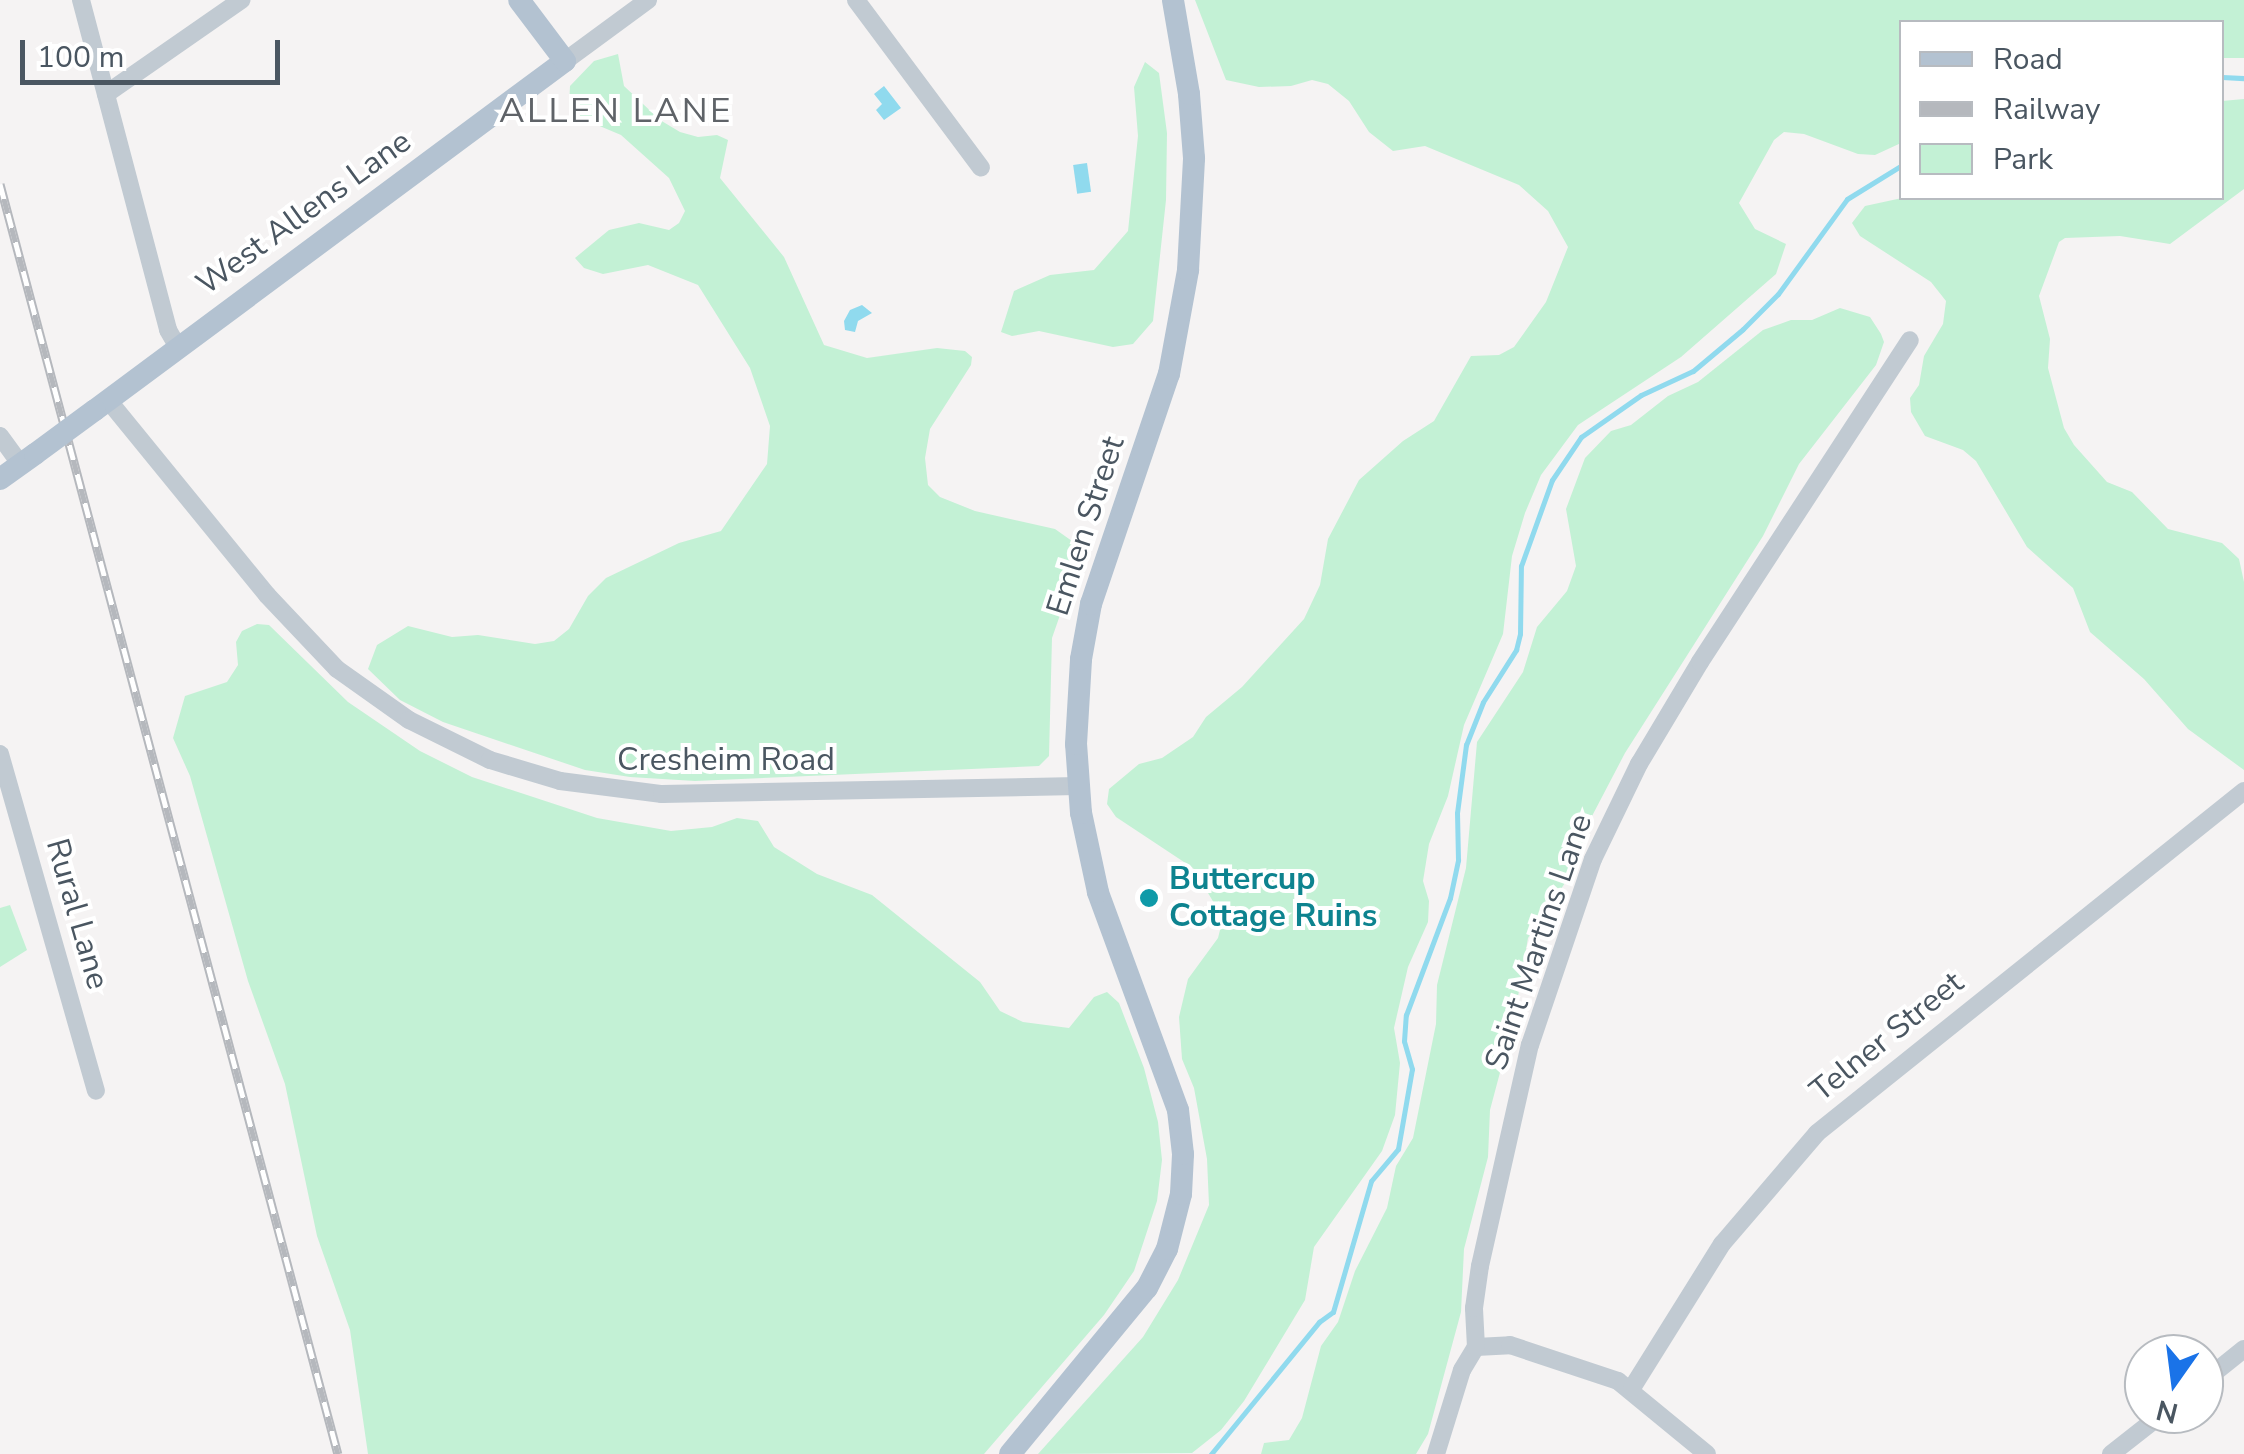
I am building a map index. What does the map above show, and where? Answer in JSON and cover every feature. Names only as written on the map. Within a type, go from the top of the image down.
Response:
[{"type":"main road","points":[[519,0],[565,62]]},
{"type":"main road","name":"Emlen Street","points":[[1010,1454],[1143,1294],[1167,1249],[1179,1212],[1181,1132],[1162,1057],[1104,915],[1078,786],[1076,710],[1092,604],[1169,374],[1188,270],[1194,158],[1190,94],[1173,0]]},
{"type":"main road","name":"West Allens Lane","points":[[0,479],[565,62]]},
{"type":"street","points":[[81,0],[168,330],[178,347]]},
{"type":"street","points":[[106,94],[241,0]]},
{"type":"street","name":"West Allens Lane","points":[[565,62],[648,0]]},
{"type":"street","points":[[856,0],[981,168]]},
{"type":"street","name":"Saint Martins Lane","points":[[1436,1454],[1462,1370],[1476,1347],[1478,1278],[1530,1045],[1608,822],[1700,662],[1910,340]]},
{"type":"street","name":"Cresheim Road","points":[[101,406],[337,669],[409,720],[490,760],[560,781],[662,794],[1078,786]]},
{"type":"street","points":[[0,436],[28,459]]},
{"type":"street","name":"Rural Lane","points":[[0,754],[96,1091]]},
{"type":"street","name":"Telner Street","points":[[1632,1388],[1722,1244],[1817,1133],[2244,792]]},
{"type":"street","points":[[1476,1347],[1510,1346],[1632,1388],[1643,1405],[1708,1454]]},
{"type":"street","points":[[2224,1365],[2244,1349]]},
{"type":"street","points":[[2111,1454],[2136,1434]]},
{"type":"green space","points":[[1195,0],[2244,0],[2244,58],[2224,58],[2224,20],[1899,20],[1899,144],[1875,155],[1858,154],[1804,134],[1784,132],[1774,140],[1739,203],[1755,229],[1786,244],[1776,274],[1681,357],[1578,425],[1541,475],[1525,513],[1512,556],[1503,634],[1464,725],[1448,796],[1429,844],[1423,881],[1429,901],[1428,922],[1408,967],[1394,1028],[1400,1063],[1395,1115],[1382,1151],[1314,1247],[1305,1300],[1244,1401],[1221,1430],[1192,1453],[1038,1454],[1143,1337],[1178,1280],[1209,1205],[1207,1159],[1194,1088],[1182,1059],[1179,1017],[1188,979],[1218,938],[1223,918],[1193,868],[1116,817],[1107,804],[1109,789],[1139,764],[1162,758],[1193,737],[1206,717],[1242,687],[1304,619],[1320,585],[1328,539],[1359,480],[1403,441],[1434,421],[1471,356],[1499,355],[1514,347],[1546,302],[1568,247],[1548,211],[1519,185],[1425,146],[1393,151],[1369,132],[1349,101],[1328,84],[1312,80],[1291,86],[1259,87],[1226,80]]},
{"type":"green space","points":[[618,54],[624,86],[660,120],[680,132],[698,137],[717,135],[728,140],[720,178],[784,257],[824,345],[867,358],[937,348],[965,351],[972,357],[971,365],[930,429],[925,458],[928,485],[940,497],[975,511],[1055,529],[1079,546],[1081,555],[1052,638],[1049,756],[1039,766],[695,781],[630,777],[585,770],[443,722],[400,700],[368,669],[377,645],[408,626],[452,637],[478,635],[535,644],[554,641],[569,629],[588,596],[606,578],[679,543],[721,531],[767,464],[770,426],[750,368],[698,285],[648,265],[603,274],[584,268],[575,258],[609,230],[639,223],[669,230],[679,223],[685,211],[669,178],[621,135],[583,119],[569,106],[570,86],[594,61]]},
{"type":"green space","points":[[1145,62],[1159,73],[1167,133],[1166,200],[1153,321],[1133,344],[1113,347],[1039,331],[1012,336],[1001,332],[1014,291],[1050,275],[1094,270],[1128,231],[1138,136],[1134,87]]},
{"type":"green space","points":[[2244,99],[2244,189],[2170,244],[2120,236],[2065,238],[2059,242],[2039,296],[2050,339],[2048,368],[2064,428],[2074,445],[2107,482],[2132,492],[2168,529],[2222,543],[2239,559],[2244,582],[2244,770],[2188,729],[2144,679],[2090,632],[2073,588],[2027,547],[1976,461],[1963,450],[1925,436],[1911,412],[1910,398],[1919,385],[1924,356],[1943,324],[1946,301],[1931,282],[1860,236],[1852,223],[1865,206],[1899,199],[2224,200],[2224,101]]},
{"type":"green space","points":[[1840,308],[1870,317],[1881,334],[1884,342],[1876,365],[1799,464],[1763,536],[1625,753],[1591,818],[1573,871],[1528,938],[1514,1020],[1490,1110],[1488,1157],[1464,1249],[1461,1312],[1428,1434],[1416,1454],[1261,1454],[1264,1443],[1289,1440],[1302,1418],[1321,1346],[1338,1322],[1355,1271],[1387,1208],[1396,1166],[1413,1138],[1436,1024],[1437,985],[1466,868],[1477,742],[1523,672],[1537,627],[1567,591],[1576,566],[1566,509],[1585,458],[1611,431],[1631,425],[1668,396],[1698,382],[1763,330],[1791,320],[1812,320]]},
{"type":"green space","points":[[257,624],[269,625],[348,702],[420,751],[472,777],[597,818],[671,831],[712,827],[737,818],[758,821],[774,847],[817,874],[872,895],[980,982],[1000,1011],[1023,1022],[1069,1028],[1094,997],[1107,992],[1119,1003],[1144,1068],[1158,1122],[1162,1160],[1157,1201],[1134,1271],[1104,1315],[984,1454],[368,1454],[350,1330],[317,1236],[285,1084],[248,981],[190,776],[173,738],[185,696],[227,682],[238,665],[236,642],[242,631]]},
{"type":"green space","points":[[10,905],[27,950],[0,967],[0,908]]},
{"type":"water","points":[[884,86],[901,108],[884,120],[876,110],[882,104],[874,94]]},
{"type":"water","points":[[1087,163],[1091,192],[1077,194],[1073,165]]},
{"type":"water","points":[[862,305],[872,313],[858,321],[855,332],[845,330],[844,321],[850,310]]},
{"type":"waterway","points":[[2224,77],[2244,78]]},
{"type":"waterway","points":[[1211,1454],[1319,1322],[1333,1312],[1371,1181],[1398,1149],[1412,1069],[1404,1041],[1406,1015],[1450,898],[1458,860],[1457,813],[1466,745],[1483,702],[1516,650],[1520,634],[1521,566],[1552,480],[1581,437],[1641,395],[1693,371],[1743,329],[1778,294],[1847,199],[1899,167]]},
{"type":"railway","points":[[0,184],[338,1454]]},
{"type":"place","name":"Buttercup Cottage Ruins","points":[[1149,898]]},
{"type":"district","name":"ALLEN LANE","points":[[616,111]]}]
